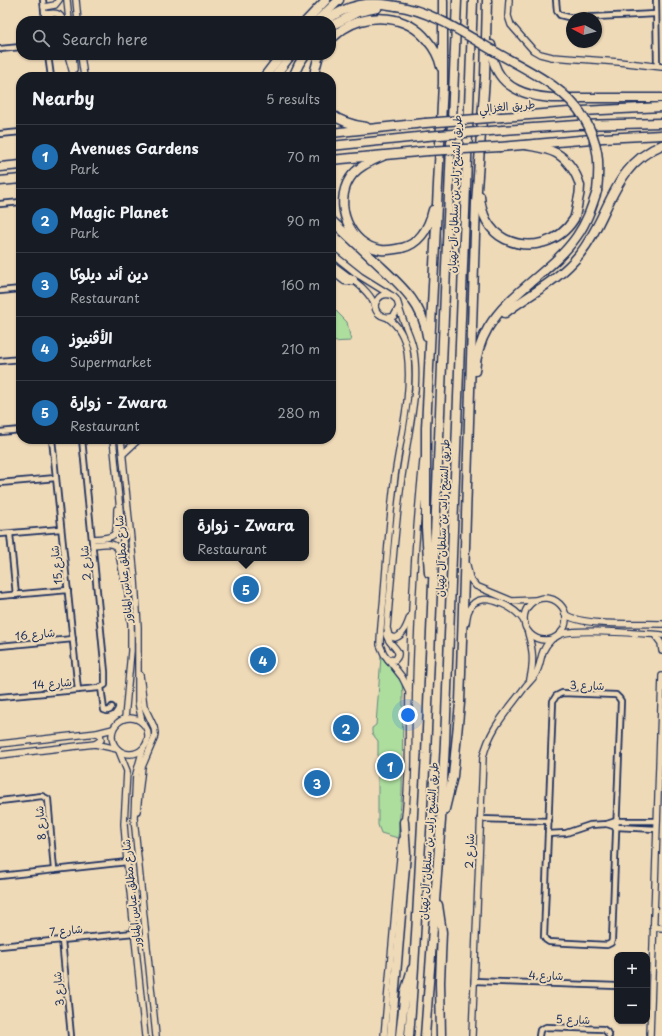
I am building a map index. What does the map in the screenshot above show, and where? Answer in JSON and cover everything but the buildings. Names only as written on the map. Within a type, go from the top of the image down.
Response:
[{"type":"highway","points":[[311,16],[326,0]]},
{"type":"highway","points":[[322,16],[339,0]]},
{"type":"highway","points":[[432,604],[426,528],[426,428],[439,178],[443,0]]},
{"type":"highway","name":"طريق الشيخ زايد بن سلطان آل نهيان","points":[[409,1036],[415,961],[419,860],[426,754],[458,0]]},
{"type":"highway","name":"طريق الشيخ زايد بن سلطان آل نهيان","points":[[425,1036],[441,820],[447,692],[473,0]]},
{"type":"highway","points":[[441,820],[449,797],[456,758],[462,648],[464,543],[478,168],[485,78],[487,0]]},
{"type":"highway","points":[[334,16],[344,10],[362,4],[380,3],[413,10],[436,18],[537,76],[555,88],[572,102],[594,136],[598,156],[597,191],[584,224],[577,236],[563,253],[498,314],[491,324],[483,339],[476,364],[469,416]]},
{"type":"highway","points":[[336,23],[358,12],[369,9],[396,6]]},
{"type":"highway","points":[[487,9],[490,43],[498,74],[520,92],[537,97],[551,98],[662,98]]},
{"type":"highway","points":[[336,35],[343,29],[354,24],[374,18],[394,19],[404,22],[421,33],[432,46],[440,64],[442,84]]},
{"type":"highway","points":[[268,72],[278,60]]},
{"type":"highway","points":[[279,72],[288,60]]},
{"type":"highway","points":[[295,72],[302,60]]},
{"type":"highway","points":[[315,72],[318,60]]},
{"type":"highway","name":"طريق الغزالي","points":[[336,132],[502,117],[662,107]]},
{"type":"highway","points":[[336,117],[351,124],[378,128]]},
{"type":"highway","name":"طريق الغزالي","points":[[336,145],[503,130],[578,125],[662,123]]},
{"type":"highway","points":[[336,160],[428,151],[662,135]]},
{"type":"highway","points":[[478,168],[481,204],[488,224],[497,234],[517,243],[530,245],[545,243],[563,232],[574,218],[578,205],[580,188],[577,177],[570,165],[557,153],[548,149],[526,145]]},
{"type":"highway","points":[[491,324],[517,304],[549,283],[569,266],[580,254],[597,228],[617,185],[628,169],[641,156],[653,148],[662,145]]},
{"type":"highway","points":[[384,156],[361,167],[351,177],[344,191],[343,204],[350,228],[357,237],[368,246],[380,250],[392,250],[405,247],[414,242],[424,233],[430,223],[439,178]]},
{"type":"highway","points":[[466,162],[471,353]]},
{"type":"highway","points":[[0,167],[16,165]]},
{"type":"highway","points":[[0,181],[16,179]]},
{"type":"highway","points":[[336,225],[404,289],[412,299],[424,321],[427,333],[428,374]]},
{"type":"highway","points":[[336,273],[345,280],[353,280]]},
{"type":"highway","points":[[391,1036],[406,854],[404,822]]},
{"type":"highway","points":[[436,895],[442,932],[437,1036]]},
{"type":"highway","points":[[400,1036],[405,992],[415,961]]},
{"type":"highway","points":[[440,982],[441,1036]]},
{"type":"street","points":[[43,0],[44,14],[56,13],[60,16]]},
{"type":"street","points":[[44,7],[55,5],[59,0]]},
{"type":"street","points":[[67,0],[69,16]]},
{"type":"street","points":[[76,0],[78,16]]},
{"type":"street","points":[[509,0],[508,16],[511,26],[533,50],[540,54],[552,58],[659,66],[656,0]]},
{"type":"street","points":[[556,0],[557,11],[560,15],[566,16]]},
{"type":"street","points":[[602,17],[656,14]]},
{"type":"street","points":[[0,50],[16,48]]},
{"type":"street","points":[[49,60],[50,72]]},
{"type":"street","points":[[69,60],[73,72]]},
{"type":"street","points":[[73,60],[74,72]]},
{"type":"street","points":[[82,60],[83,72]]},
{"type":"street","points":[[0,134],[16,132]]},
{"type":"street","points":[[0,204],[16,202]]},
{"type":"street","points":[[336,257],[364,279],[395,298],[413,347],[415,381],[410,429],[399,500],[387,628],[387,638],[399,653],[395,660],[388,659]]},
{"type":"street","points":[[336,267],[367,292],[372,298],[377,313],[382,317],[388,318],[394,316],[399,308]]},
{"type":"street","points":[[0,291],[16,289]]},
{"type":"street","points":[[375,306],[378,298],[389,295]]},
{"type":"street","points":[[388,318],[398,328],[405,342],[408,352],[409,378],[388,535],[380,643],[382,652],[402,677],[409,692]]},
{"type":"street","points":[[0,361],[16,359]]},
{"type":"street","points":[[384,1036],[408,780],[412,613],[417,524],[426,428]]},
{"type":"street","points":[[0,432],[16,430]]},
{"type":"street","name":"شارع 15","points":[[53,444],[78,690]]},
{"type":"street","name":"شارع 2","points":[[83,444],[105,672],[103,686],[104,710],[110,710],[112,707]]},
{"type":"street","name":"شارع مطلق عباس المناور","points":[[114,444],[131,624],[131,651],[125,718]]},
{"type":"street","name":"شارع مطلق عباس المناور","points":[[122,444],[138,627],[138,702],[142,722]]},
{"type":"street","points":[[123,454],[134,444]]},
{"type":"street","points":[[0,484],[56,478]]},
{"type":"street","points":[[93,542],[111,537],[115,534],[117,529],[117,510],[119,499]]},
{"type":"street","points":[[0,534],[62,529]]},
{"type":"street","points":[[10,534],[16,595]]},
{"type":"street","points":[[93,542],[116,546],[118,549],[123,578],[128,590]]},
{"type":"street","points":[[464,543],[469,575],[476,586],[512,601],[535,600],[541,598],[554,600],[559,603],[565,614],[565,626],[557,636]]},
{"type":"street","points":[[0,596],[68,590]]},
{"type":"street","points":[[462,648],[468,611],[474,603],[479,600],[490,600],[510,607],[517,612],[524,621],[527,631],[533,655],[530,682]]},
{"type":"street","points":[[524,621],[525,611],[535,600]]},
{"type":"street","points":[[387,628],[390,637],[398,638],[404,631],[412,613]]},
{"type":"street","points":[[565,614],[580,621],[662,624]]},
{"type":"street","points":[[527,631],[535,638],[540,640],[551,640],[563,633],[582,631],[662,635]]},
{"type":"street","points":[[655,635],[661,643],[662,651]]},
{"type":"street","name":"شارع 16","points":[[0,646],[72,639]]},
{"type":"street","name":"شارع 2","points":[[472,1036],[483,757],[488,739],[500,719],[538,670],[543,650],[551,640]]},
{"type":"street","points":[[134,829],[142,768],[155,733],[154,727],[144,706],[141,680],[138,670]]},
{"type":"street","points":[[650,972],[656,829],[660,797],[662,676]]},
{"type":"street","name":"شارع 14","points":[[0,697],[99,688],[103,686]]},
{"type":"street","name":"شارع 3","points":[[562,693],[616,695],[620,699],[612,940],[611,943],[607,945],[551,942],[547,941],[545,938],[549,821],[553,701],[556,696],[562,693]]},
{"type":"street","points":[[0,754],[96,744],[118,750],[125,754],[131,754],[143,749],[148,738],[146,726],[137,718],[131,717],[119,720],[113,729],[111,736],[112,742],[118,750]]},
{"type":"street","points":[[0,744],[97,733],[113,729]]},
{"type":"street","points":[[96,744],[101,740],[100,734],[97,733]]},
{"type":"street","points":[[26,741],[24,744],[25,748],[30,751]]},
{"type":"street","name":"شارع مطلق عباس المناور","points":[[143,749],[136,774],[134,829],[156,1036]]},
{"type":"street","name":"شارع مطلق عباس المناور","points":[[118,750],[127,771],[124,824],[145,1036]]},
{"type":"street","name":"شارع 8","points":[[0,801],[42,796],[48,799],[54,870]]},
{"type":"street","points":[[480,819],[549,821]]},
{"type":"street","points":[[548,834],[566,833],[590,825],[607,824],[616,821],[657,822]]},
{"type":"street","points":[[607,824],[616,828],[656,829]]},
{"type":"street","points":[[0,876],[127,862]]},
{"type":"street","points":[[653,927],[662,928]]},
{"type":"street","name":"شارع 7","points":[[0,946],[134,933]]},
{"type":"street","name":"شارع 3","points":[[62,940],[71,1036]]},
{"type":"street","name":"شارع 4","points":[[474,981],[614,986]]},
{"type":"street","points":[[649,988],[650,1036]]},
{"type":"street","name":"شارع 5","points":[[539,1036],[540,1030],[546,1027],[604,1029],[608,1036]]},
{"type":"green space","points":[[336,311],[347,322],[351,341],[336,342]]},
{"type":"green space","points":[[381,656],[402,683],[402,791],[398,838],[381,833],[378,825],[378,741],[372,733],[372,728],[376,725]]},
{"type":"place","name":"زوارة - Zwara","points":[[246,589]]},
{"type":"place","name":"الأڤنيوز","points":[[263,660]]},
{"type":"place","name":"Magic Planet","points":[[346,728]]},
{"type":"place","name":"Avenues Gardens","points":[[390,766]]},
{"type":"place","name":"دين أند ديلوكا","points":[[317,783]]}]
